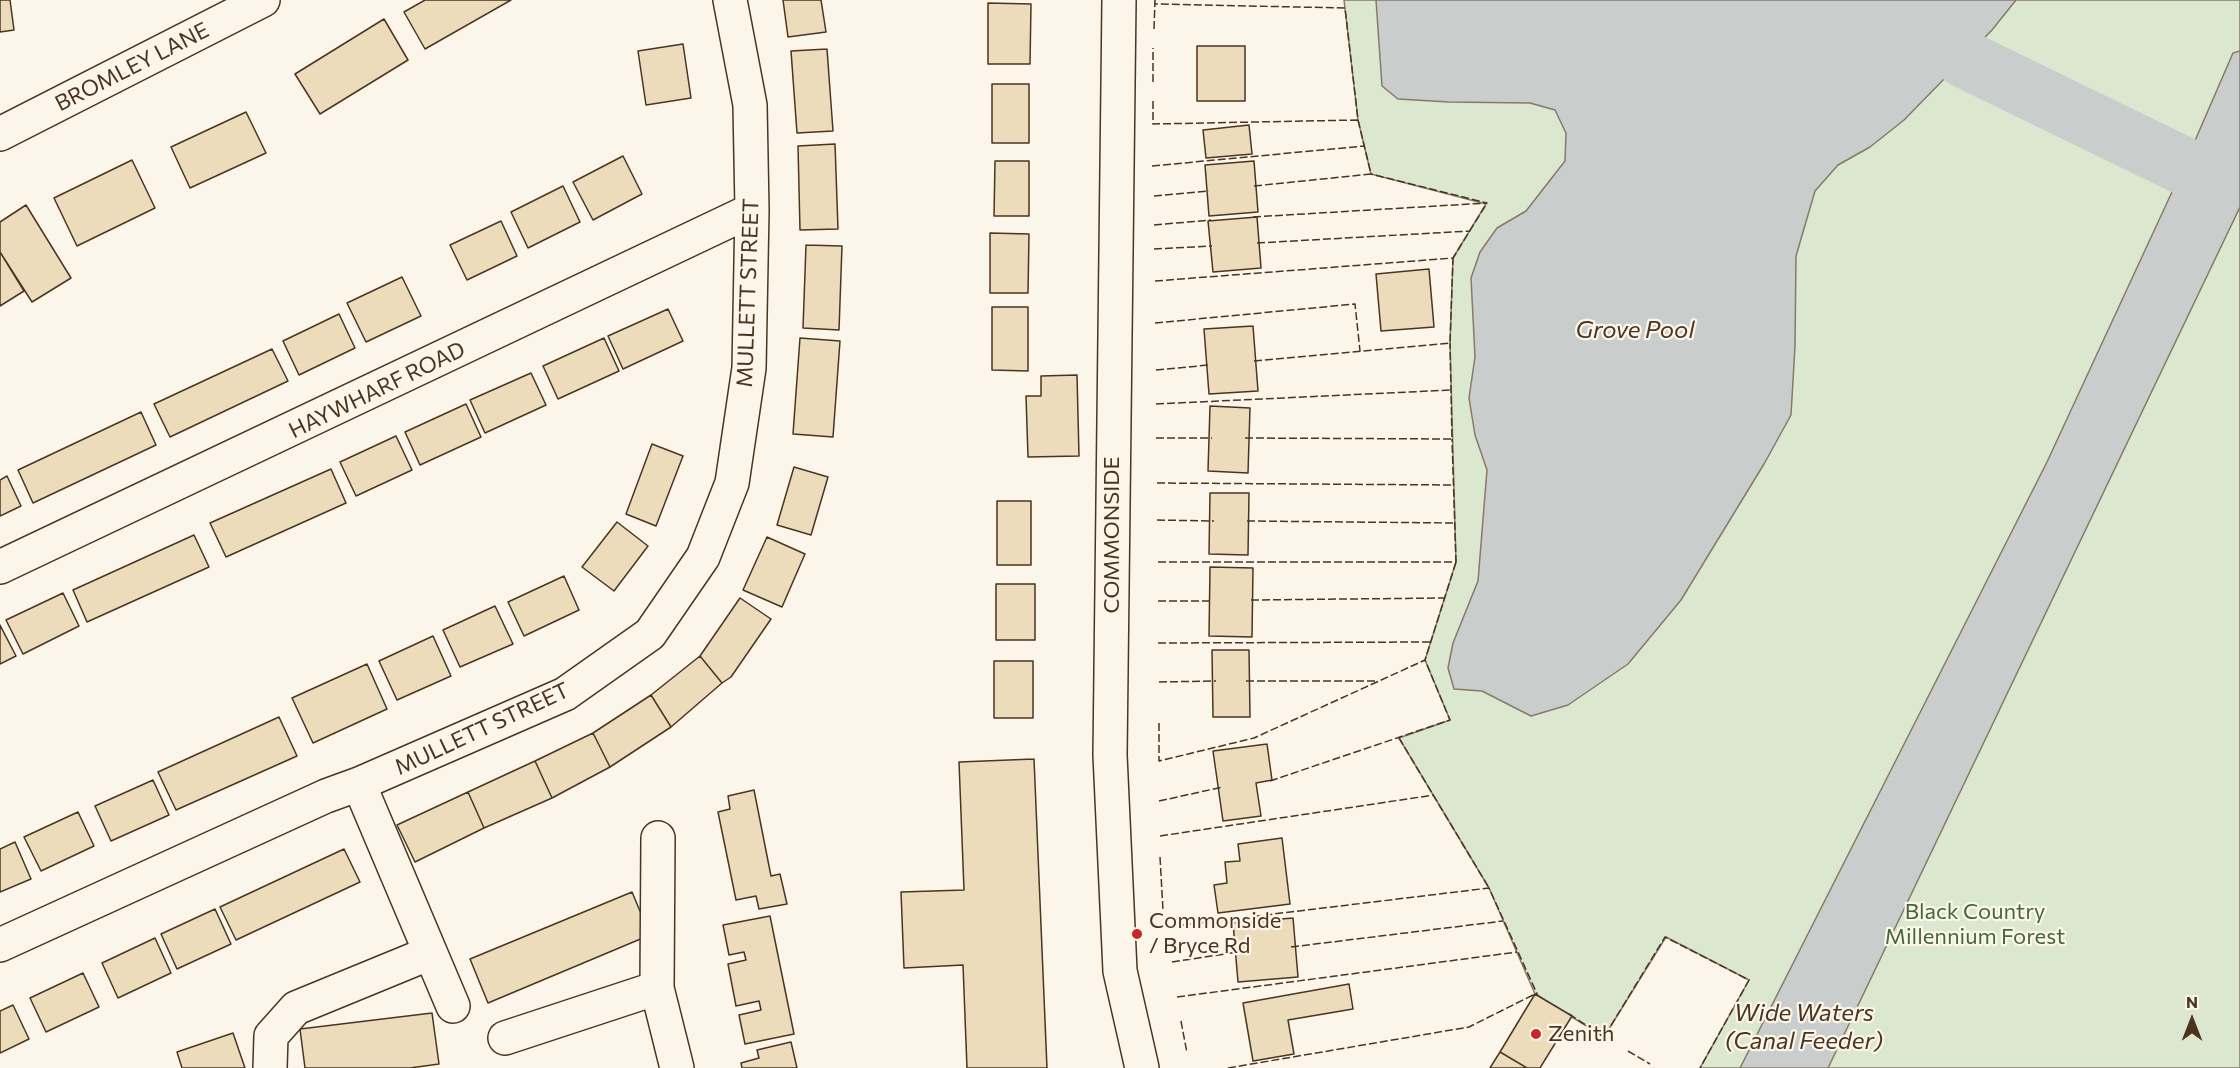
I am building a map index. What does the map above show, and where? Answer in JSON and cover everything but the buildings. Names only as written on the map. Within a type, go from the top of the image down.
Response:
[{"type":"street","name":"BROMLEY LANE","points":[[0,134],[263,0]]},
{"type":"street","name":"MULLETT STREET","points":[[0,945],[326,796],[359,784],[565,694],[651,634],[703,557],[732,483],[749,368],[752,210],[750,105],[730,0]]},
{"type":"street","name":"COMMONSIDE","points":[[1119,0],[1110,755],[1120,971],[1142,1068]]},
{"type":"street","name":"HAYWHARF ROAD","points":[[0,567],[752,210]]},
{"type":"street","points":[[359,784],[453,1006]]},
{"type":"street","points":[[658,838],[657,988],[677,1068]]},
{"type":"street","points":[[270,1068],[271,1036],[296,1008],[430,953]]},
{"type":"street","points":[[505,1038],[657,988]]},
{"type":"green space","name":"Black Country Millennium Forest","points":[[1344,0],[2240,0],[2240,1068],[1700,1068],[1749,980],[1666,937],[1604,1037],[1535,994],[1489,888],[1399,738],[1450,720],[1425,660],[1456,562],[1450,343],[1453,258],[1486,204],[1371,174],[1358,120]]},
{"type":"water","name":"Grove Pool","points":[[1376,0],[2016,0],[1992,30],[1904,120],[1870,147],[1838,165],[1815,191],[1796,256],[1795,346],[1791,415],[1764,464],[1681,600],[1628,664],[1568,705],[1531,716],[1482,691],[1454,689],[1448,668],[1453,643],[1478,581],[1487,470],[1475,435],[1469,398],[1475,357],[1471,278],[1480,252],[1497,228],[1526,211],[1565,161],[1566,133],[1555,110],[1530,103],[1398,99],[1382,86]]},
{"type":"water","name":"Wide Waters (Canal Feeder)","points":[[2240,51],[2240,207],[1828,1068],[1740,1068],[2047,462],[2184,166],[2233,53]]},
{"type":"waterway","points":[[1964,59],[2184,166]]},
{"type":"fence","points":[[1154,29],[1155,0]]},
{"type":"fence","points":[[1153,101],[1153,124],[1358,120],[1345,8],[1155,4]]},
{"type":"fence","points":[[1153,48],[1153,82]]},
{"type":"fence","points":[[1254,186],[1371,174],[1358,120]]},
{"type":"fence","points":[[1152,166],[1364,146]]},
{"type":"fence","points":[[1253,217],[1487,203],[1371,174]]},
{"type":"fence","points":[[1154,196],[1209,191]]},
{"type":"fence","points":[[1155,281],[1453,258],[1487,203]]},
{"type":"fence","points":[[1154,225],[1211,220]]},
{"type":"fence","points":[[1257,243],[1470,231]]},
{"type":"fence","points":[[1154,249],[1212,246]]},
{"type":"fence","points":[[1254,361],[1450,343],[1453,258]]},
{"type":"fence","points":[[1155,323],[1355,304],[1360,351]]},
{"type":"fence","points":[[1245,438],[1452,439],[1450,343]]},
{"type":"fence","points":[[1156,370],[1209,365]]},
{"type":"fence","points":[[1156,404],[1451,390]]},
{"type":"fence","points":[[1156,438],[1212,438]]},
{"type":"fence","points":[[1158,562],[1456,562],[1452,439]]},
{"type":"fence","points":[[1157,483],[1454,485]]},
{"type":"fence","points":[[1157,520],[1214,521]]},
{"type":"fence","points":[[1247,521],[1455,523]]},
{"type":"fence","points":[[1159,723],[1159,761],[1254,738],[1425,660],[1456,562]]},
{"type":"fence","points":[[1251,600],[1444,598]]},
{"type":"fence","points":[[1158,601],[1212,601]]},
{"type":"fence","points":[[1158,643],[1431,642]]},
{"type":"fence","points":[[1270,781],[1450,720],[1425,660]]},
{"type":"fence","points":[[1159,682],[1216,681]]},
{"type":"fence","points":[[1246,681],[1378,681]]},
{"type":"fence","points":[[1399,738],[1489,888]]},
{"type":"fence","points":[[1159,801],[1223,787]]},
{"type":"fence","points":[[1160,836],[1434,795]]},
{"type":"fence","points":[[1160,857],[1163,910]]},
{"type":"fence","points":[[1166,927],[1489,888],[1538,996]]},
{"type":"fence","points":[[1291,947],[1503,921]]},
{"type":"fence","points":[[1569,1014],[1604,1037],[1665,937],[1749,980],[1700,1068]]},
{"type":"fence","points":[[1172,962],[1238,952]]},
{"type":"fence","points":[[1177,997],[1517,952]]},
{"type":"fence","points":[[1228,1068],[1469,1027],[1535,994],[1533,996]]},
{"type":"fence","points":[[1181,1021],[1187,1053]]},
{"type":"fence","points":[[1628,1051],[1650,1064]]},
{"type":"place","name":"Commonside / Bryce Rd","points":[[1137,934]]},
{"type":"place","name":"Zenith","points":[[1536,1034]]}]
